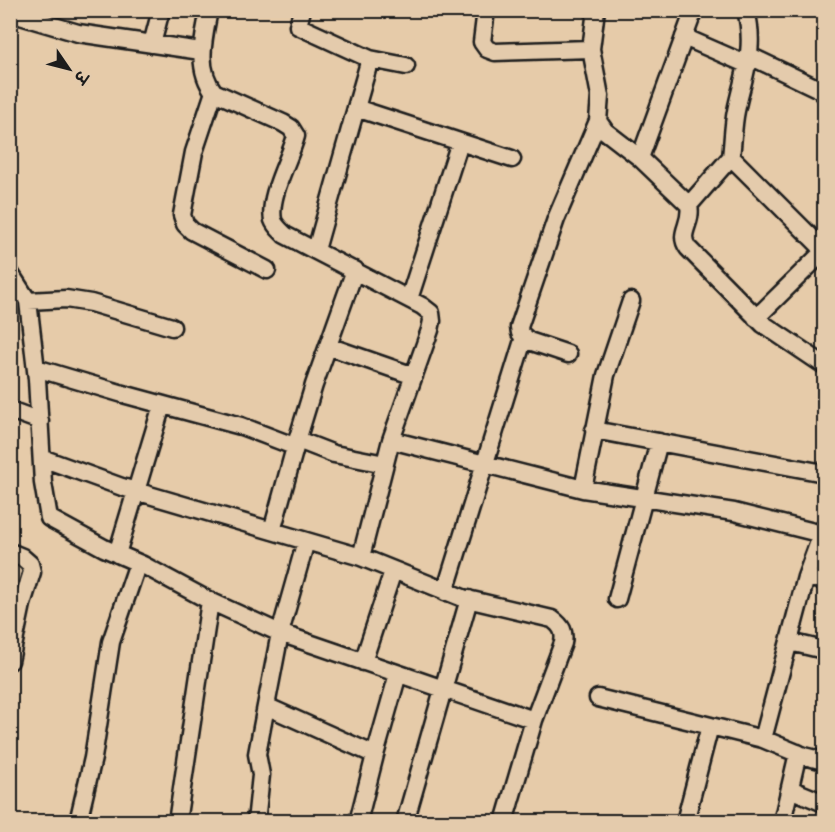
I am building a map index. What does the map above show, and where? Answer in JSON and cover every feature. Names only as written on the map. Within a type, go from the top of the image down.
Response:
[{"type":"street","points":[[153,44],[160,10]]},
{"type":"street","points":[[209,10],[201,51],[207,83],[214,92],[283,123],[291,128],[296,136],[279,180],[273,210],[276,226],[285,235],[355,270],[431,313],[432,321],[391,440],[360,557]]},
{"type":"street","points":[[302,10],[298,26],[370,59],[406,66]]},
{"type":"street","points":[[486,10],[482,42],[487,49],[495,52],[591,49]]},
{"type":"street","points":[[568,354],[529,341],[520,333],[519,327],[556,219],[598,121],[600,96],[591,49],[596,10]]},
{"type":"street","points":[[640,158],[694,10]]},
{"type":"street","points":[[689,205],[731,157],[736,112],[749,61],[749,26],[746,10]]},
{"type":"street","points":[[10,13],[78,33],[201,51]]},
{"type":"street","points":[[684,37],[749,61],[825,94]]},
{"type":"street","points":[[316,250],[370,59]]},
{"type":"street","points":[[214,92],[194,152],[182,215],[185,224],[192,231],[267,270]]},
{"type":"street","points":[[356,108],[512,159]]},
{"type":"street","points":[[598,121],[605,131],[640,158],[689,205],[691,214],[683,236],[684,242],[756,318],[825,365]]},
{"type":"street","points":[[409,299],[460,142]]},
{"type":"street","points":[[731,157],[825,251],[756,318]]},
{"type":"street","points":[[272,531],[296,444],[355,270]]},
{"type":"street","points":[[10,273],[28,301],[36,368],[43,483],[49,518],[210,601],[280,633],[534,720]]},
{"type":"street","points":[[28,301],[66,299],[172,327]]},
{"type":"street","points":[[583,489],[606,375],[632,301]]},
{"type":"street","points":[[445,591],[524,338]]},
{"type":"street","points":[[328,346],[414,376]]},
{"type":"street","points":[[36,368],[241,426],[291,444],[303,442],[334,454],[385,464]]},
{"type":"street","points":[[117,554],[162,405]]},
{"type":"street","points":[[10,410],[40,420]]},
{"type":"street","points":[[594,430],[825,473]]},
{"type":"street","points":[[391,440],[583,489],[734,512],[823,531],[806,577],[763,739]]},
{"type":"street","points":[[617,599],[659,442]]},
{"type":"street","points":[[42,458],[136,491],[360,557],[445,591],[552,619],[560,625],[564,634],[563,643],[534,720],[504,822]]},
{"type":"street","points":[[256,822],[261,775],[257,754],[280,633],[306,541]]},
{"type":"street","points":[[10,552],[22,557],[30,564],[32,572],[22,604],[10,661]]},
{"type":"street","points":[[78,822],[93,758],[111,642],[138,563]]},
{"type":"street","points":[[363,662],[393,571]]},
{"type":"street","points":[[806,577],[825,581]]},
{"type":"street","points":[[405,822],[469,599]]},
{"type":"street","points":[[177,822],[210,601]]},
{"type":"street","points":[[790,642],[825,650]]},
{"type":"street","points":[[358,822],[398,674]]},
{"type":"street","points":[[598,698],[763,739],[825,761]]},
{"type":"street","points":[[266,706],[375,755]]},
{"type":"street","points":[[685,822],[710,726]]},
{"type":"street","points":[[782,822],[798,753]]},
{"type":"street","points":[[790,789],[825,803]]}]
